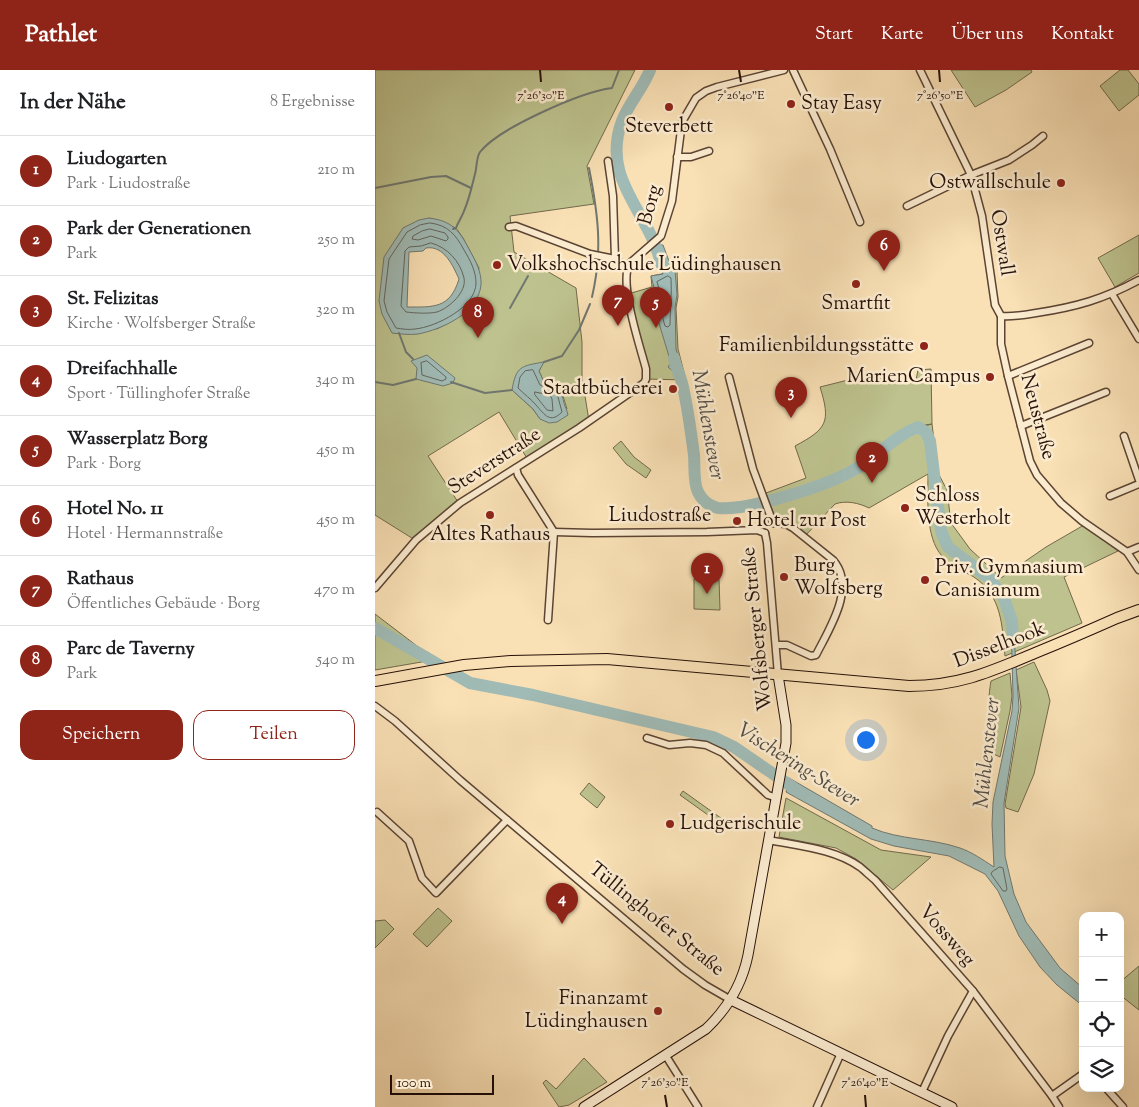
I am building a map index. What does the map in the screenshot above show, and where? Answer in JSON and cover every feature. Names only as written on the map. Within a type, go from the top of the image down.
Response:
[{"type":"main road","name":"Disselhook","points":[[375,681],[465,665],[511,661],[607,659],[909,686],[931,686],[973,678],[1139,610]]},
{"type":"main road","name":"Wolfsberger Straße","points":[[584,1107],[706,1029],[721,1014],[731,1000],[746,967],[786,743],[786,725],[779,675]]},
{"type":"main road","name":"Tüllinghofer Straße","points":[[731,1000],[952,1107]]},
{"type":"street","name":"Borg","points":[[627,267],[660,238],[672,201],[682,122],[696,98],[706,91],[717,87],[762,73],[784,70]]},
{"type":"street","points":[[793,70],[830,149],[860,222]]},
{"type":"street","name":"Ostwall","points":[[920,70],[971,175],[982,216],[995,305],[1001,316]]},
{"type":"street","points":[[907,206],[971,175],[1009,160],[1043,136]]},
{"type":"street","points":[[677,157],[691,157],[709,151]]},
{"type":"street","name":"Borg","points":[[607,161],[613,196],[615,259]]},
{"type":"street","points":[[509,227],[516,226],[590,254],[615,259],[627,267]]},
{"type":"street","name":"Steverstraße","points":[[375,588],[395,562],[427,531],[461,503],[641,386],[646,379],[645,369],[627,294],[625,280],[627,267]]},
{"type":"street","points":[[1001,316],[1023,315],[1091,302],[1139,280]]},
{"type":"street","points":[[1112,294],[1139,339]]},
{"type":"street","name":"Neustraße","points":[[1001,316],[1001,344],[1008,376],[1030,461],[1037,475],[1081,521],[1127,552],[1139,570]]},
{"type":"street","points":[[1008,376],[1089,343]]},
{"type":"street","name":"Wolfsberger Straße","points":[[729,378],[753,469],[773,523],[765,533],[779,675]]},
{"type":"street","points":[[1021,426],[1106,392]]},
{"type":"street","points":[[1124,436],[1139,480]]},
{"type":"street","points":[[516,468],[554,532],[548,620]]},
{"type":"street","points":[[1110,496],[1139,484]]},
{"type":"street","points":[[773,523],[786,524],[793,528],[833,560],[838,566],[842,593],[842,600],[816,655],[811,656],[787,646],[776,645]]},
{"type":"street","name":"Liudostraße","points":[[554,532],[707,532],[757,530],[765,533]]},
{"type":"street","points":[[1127,552],[1139,546]]},
{"type":"street","name":"Tüllinghofer Straße","points":[[375,706],[395,721],[507,820],[683,969],[705,985],[731,1000]]},
{"type":"street","points":[[647,738],[669,745],[689,743],[706,745],[723,753],[768,795],[777,795]]},
{"type":"street","points":[[377,812],[409,841],[422,878],[436,893],[507,820]]},
{"type":"street","name":"Vossweg","points":[[769,840],[827,852],[859,866],[887,893],[973,991],[1053,1096],[1059,1107]]},
{"type":"street","points":[[922,1092],[948,1036],[973,991]]},
{"type":"street","points":[[817,1107],[841,1053]]},
{"type":"street","points":[[666,1056],[698,1107]]},
{"type":"street","points":[[1053,1096],[1079,1077]]},
{"type":"street","points":[[1110,1092],[1123,1107]]},
{"type":"green space","points":[[375,70],[635,70],[587,166],[594,204],[510,216],[514,252],[576,288],[582,342],[582,377],[589,421],[528,460],[499,412],[428,456],[458,502],[415,540],[375,515]],"holes":[[[429,218],[456,228],[479,268],[471,307],[437,329],[379,301]],[[543,363],[539,371],[544,382],[563,396],[567,409],[540,419],[533,409],[512,390]]]},
{"type":"green space","points":[[951,70],[1031,70],[1032,72],[1006,90],[975,107]]},
{"type":"green space","points":[[1120,70],[1128,70],[1139,84],[1139,95],[1119,111],[1100,86]]},
{"type":"green space","points":[[1139,235],[1139,273],[1115,287],[1098,258]]},
{"type":"green space","points":[[677,271],[678,349],[686,380],[646,379],[628,294],[652,287],[651,276]]},
{"type":"green space","points":[[931,369],[932,424],[917,426],[901,432],[872,457],[849,471],[821,483],[768,499],[766,493],[806,478],[795,446],[814,435],[824,423],[825,409],[820,387],[868,375],[916,380],[918,370]]},
{"type":"green space","points":[[932,424],[938,473],[947,490],[951,523],[970,549],[1001,578],[1046,547],[1084,525],[1118,551],[1064,577],[1082,623],[1005,656],[999,612],[990,593],[974,577],[945,559],[933,539],[928,506],[928,474],[869,508],[844,502],[835,504],[805,536],[777,521],[769,502],[823,486],[852,473],[875,460],[903,435]]},
{"type":"green space","points":[[621,441],[634,457],[651,470],[646,478],[626,464],[613,448]]},
{"type":"green space","points":[[694,579],[719,579],[720,610],[694,609]]},
{"type":"green space","points":[[375,614],[417,646],[439,659],[375,670]]},
{"type":"green space","points":[[1034,662],[1050,701],[1034,774],[1018,812],[1006,808],[1005,804],[1021,707],[1016,670]]},
{"type":"green space","points":[[1010,673],[1012,696],[1000,757],[987,751],[995,724],[989,710],[991,681]]},
{"type":"green space","points":[[589,783],[605,797],[597,808],[580,794]]},
{"type":"green space","points":[[683,791],[732,826],[729,830],[680,795]]},
{"type":"green space","points":[[786,798],[881,850],[931,857],[893,890],[856,859],[836,848],[779,837]]},
{"type":"green space","points":[[438,908],[452,921],[427,947],[413,934]]},
{"type":"green space","points":[[385,920],[394,929],[375,948],[375,921]]},
{"type":"green space","points":[[1139,966],[1139,1010],[1124,998],[1124,979]]},
{"type":"green space","points":[[584,1058],[607,1082],[569,1105],[559,1107],[543,1083],[546,1080],[556,1089]]},
{"type":"water","points":[[429,218],[444,221],[458,232],[478,266],[481,285],[473,304],[458,318],[448,324],[418,334],[392,333],[382,314],[379,301],[384,257],[403,228],[419,220]],"holes":[[[432,248],[443,253],[454,268],[459,279],[455,289],[451,296],[439,304],[425,307],[407,307],[409,252]]]},
{"type":"water","points":[[663,245],[669,261],[675,270],[677,295],[675,307],[676,349],[683,372],[680,372],[680,374],[676,374],[668,367],[671,363],[658,320],[657,299],[651,276],[663,274],[656,250]]},
{"type":"water","points":[[427,355],[455,378],[453,383],[443,386],[416,379],[417,368],[411,361]]},
{"type":"water","points":[[544,362],[539,371],[544,382],[553,384],[560,391],[568,415],[557,422],[549,423],[540,419],[533,409],[512,390],[515,376],[521,368]]},
{"type":"water","points":[[1011,622],[1013,622],[1019,708],[1004,803],[1005,856],[1014,894],[1026,922],[1060,968],[1079,985],[1079,1003],[1057,985],[1040,967],[1019,936],[998,891],[985,874],[949,856],[894,846],[871,839],[786,792],[789,778],[872,826],[872,828],[893,835],[938,842],[960,848],[994,867],[993,802],[1012,711]]},
{"type":"waterway","points":[[453,229],[456,228],[467,202],[480,152],[504,132],[541,112],[581,96],[612,88],[619,70]]},
{"type":"waterway","name":"Mühlenstever","points":[[650,70],[622,121],[617,142],[617,161],[629,195],[655,245],[661,264]]},
{"type":"waterway","points":[[589,168],[598,232],[597,263],[592,297]]},
{"type":"waterway","points":[[375,188],[431,177],[446,176],[471,188]]},
{"type":"waterway","points":[[510,308],[528,276]]},
{"type":"waterway","points":[[544,362],[562,356],[579,330],[590,304]]},
{"type":"waterway","points":[[399,333],[406,352],[413,359]]},
{"type":"waterway","name":"Mühlenstever","points":[[674,358],[688,412],[696,488],[704,500],[718,508],[748,506],[766,502],[824,484],[861,466],[909,431],[918,427],[926,432],[930,441],[941,531],[948,547],[990,579],[1004,598],[1012,622],[1013,639]]},
{"type":"waterway","points":[[375,382],[393,385],[416,379]]},
{"type":"waterway","points":[[451,382],[485,393],[512,390]]},
{"type":"waterway","name":"Vischering-Stever","points":[[375,628],[470,683],[533,695],[713,737],[734,747],[801,793]]},
{"type":"place","name":"Stay Easy","points":[[791,104]]},
{"type":"place","name":"Steverbett","points":[[669,107]]},
{"type":"place","name":"Ostwallschule","points":[[1061,183]]},
{"type":"place","name":"Volkshochschule Lüdinghausen","points":[[497,265]]},
{"type":"place","name":"Hotel No. 11","points":[[884,271]]},
{"type":"place","name":"Smartfit","points":[[856,284]]},
{"type":"place","name":"Rathaus","points":[[618,326]]},
{"type":"place","name":"Wasserplatz Borg","points":[[656,328]]},
{"type":"place","name":"Parc de Taverny","points":[[478,338]]},
{"type":"place","name":"Familienbildungsstätte","points":[[924,346]]},
{"type":"place","name":"MarienCampus","points":[[990,377]]},
{"type":"place","name":"Stadtbücherei","points":[[673,389]]},
{"type":"place","name":"St. Felizitas","points":[[791,418]]},
{"type":"place","name":"Park der Generationen","points":[[872,483]]},
{"type":"place","name":"Schloss Westerholt","points":[[905,508]]},
{"type":"place","name":"Altes Rathaus","points":[[490,515]]},
{"type":"place","name":"Hotel zur Post","points":[[737,521]]},
{"type":"place","name":"Burg Wolfsberg","points":[[784,577]]},
{"type":"place","name":"Priv. Gymnasium Canisianum","points":[[925,580]]},
{"type":"place","name":"Liudogarten","points":[[707,594]]},
{"type":"place","name":"Ludgerischule","points":[[670,824]]},
{"type":"place","name":"Dreifachhalle","points":[[562,924]]},
{"type":"place","name":"Finanzamt Lüdinghausen","points":[[658,1011]]}]
